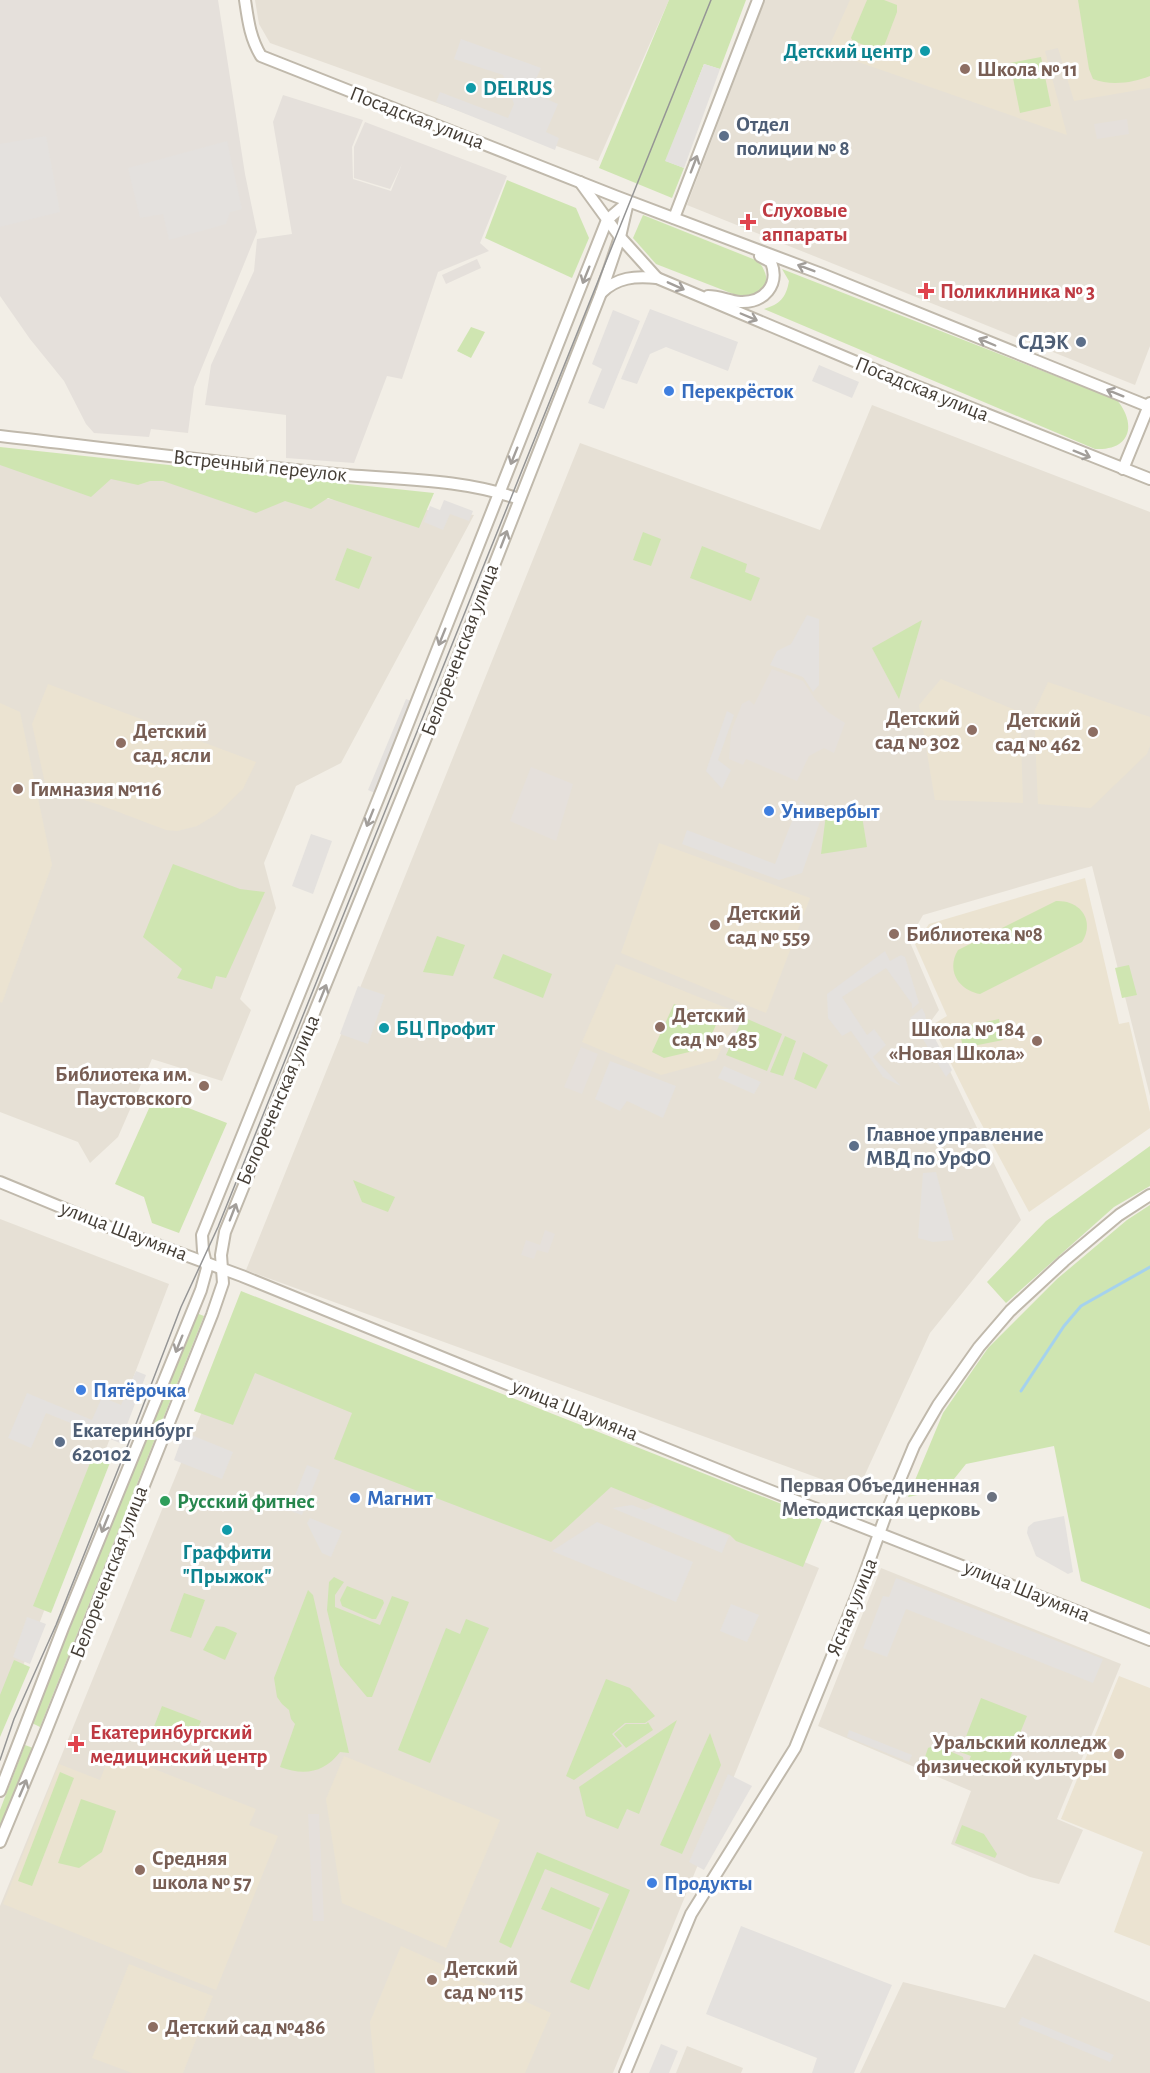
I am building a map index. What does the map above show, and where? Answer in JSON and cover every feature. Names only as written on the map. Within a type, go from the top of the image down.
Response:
[{"type":"street","name":"Посадская улица","points":[[245,0],[250,31],[261,56],[628,201],[846,284],[1150,406]]},
{"type":"street","points":[[674,218],[758,0]]},
{"type":"street","name":"Посадская улица","points":[[580,182],[620,237],[657,278]]},
{"type":"street","points":[[607,220],[628,201]]},
{"type":"street","points":[[601,293],[620,237],[628,201]]},
{"type":"street","name":"Белореченская улица","points":[[0,1791],[201,1290],[207,1263],[203,1251],[202,1235],[607,220]]},
{"type":"street","name":"Посадская улица","points":[[695,295],[716,296],[742,302],[760,298],[770,288],[774,274],[771,262],[723,237]]},
{"type":"street","name":"Посадская улица","points":[[601,293],[623,279],[640,276],[657,278],[873,369],[1150,479]]},
{"type":"street","name":"Белореченская улица","points":[[0,1842],[212,1315],[223,1283],[222,1244],[241,1190],[325,989],[601,293]]},
{"type":"street","points":[[1124,469],[1150,406]]},
{"type":"street","name":"Встречный переулок","points":[[0,436],[334,474],[441,482],[491,489],[519,499]]},
{"type":"street","name":"улица Шаумяна","points":[[0,1182],[108,1227],[207,1263],[657,1443],[738,1478],[881,1532],[1150,1640]]},
{"type":"street","name":"Ясная улица","points":[[625,2073],[691,1914],[795,1748],[858,1595],[889,1506],[914,1446],[938,1405],[979,1347],[1010,1311],[1119,1215],[1150,1195]]},
{"type":"shaded area","points":[[0,0],[218,0],[245,174],[257,232],[194,387],[188,433],[151,429],[149,437],[94,433],[86,424],[64,381],[30,339],[0,296]]},
{"type":"shaded area","points":[[255,0],[669,0],[598,161],[270,43],[259,24]]},
{"type":"shaded area","points":[[765,0],[1150,0],[1150,346],[1135,385],[687,205]]},
{"type":"shaded area","name":"Школа № 11","points":[[850,0],[1150,0],[1150,88],[1074,101],[1058,48],[1045,51],[1067,135],[827,51]]},
{"type":"shaded area","points":[[461,39],[541,68],[530,92],[558,104],[546,132],[559,138],[555,150],[436,102],[440,92],[508,118],[514,104],[503,75],[454,59]]},
{"type":"shaded area","points":[[704,64],[720,69],[684,168],[665,161]]},
{"type":"shaded area","points":[[283,95],[363,120],[352,147],[353,179],[391,191],[402,164],[390,189],[354,178],[354,147],[365,122],[507,176],[480,243],[489,251],[438,272],[402,379],[387,376],[354,463],[286,458],[286,415],[205,405],[211,365],[254,271],[257,239],[292,234],[273,122]]},
{"type":"shaded area","points":[[1127,119],[1129,134],[1097,139],[1094,124]]},
{"type":"shaded area","points":[[46,136],[60,212],[0,227],[0,144]]},
{"type":"shaded area","points":[[227,141],[242,209],[230,212],[226,224],[169,240],[163,214],[140,218],[128,168]]},
{"type":"shaded area","points":[[477,259],[481,268],[446,284],[442,275]]},
{"type":"shaded area","points":[[650,309],[738,342],[728,371],[666,347],[650,354],[637,384],[621,379]]},
{"type":"shaded area","points":[[613,310],[640,321],[604,409],[588,403],[602,369],[592,364]]},
{"type":"shaded area","points":[[819,365],[859,382],[852,398],[812,381]]},
{"type":"shaded area","points":[[872,405],[1150,512],[1150,1096],[1092,866],[923,915],[909,940],[939,1010],[928,1025],[1021,1220],[930,1333],[857,1492],[246,1270],[580,443],[820,530]]},
{"type":"shaded area","points":[[0,463],[474,515],[341,763],[296,786],[264,863],[276,908],[240,999],[251,1010],[222,1081],[152,1059],[118,1137],[90,1163],[78,1142],[0,1112]]},
{"type":"shaded area","points":[[444,500],[473,511],[469,521],[450,514],[443,530],[424,522],[430,506],[440,510]]},
{"type":"shaded area","points":[[807,615],[819,619],[819,685],[813,692],[803,677],[770,665],[777,651],[791,644]]},
{"type":"shaded area","points":[[772,669],[803,681],[815,699],[828,712],[845,723],[834,753],[824,748],[809,756],[797,781],[746,759],[743,765],[729,759],[731,732],[742,704],[749,700],[754,705]]},
{"type":"shaded area","name":"Детский сад № 302","points":[[941,679],[1020,712],[1023,803],[935,800],[919,705]]},
{"type":"shaded area","name":"Детский сад № 462","points":[[1048,682],[1150,717],[1150,746],[1147,754],[1091,808],[1038,804],[1034,712]]},
{"type":"shaded area","name":"Детский сад, ясли","points":[[48,684],[256,762],[243,789],[217,814],[197,826],[177,831],[166,830],[46,788],[32,724]]},
{"type":"shaded area","points":[[406,699],[414,702],[375,793],[368,790]]},
{"type":"shaded area","name":"Гимназия №116","points":[[0,703],[20,712],[52,865],[2,1003],[0,1002]]},
{"type":"shaded area","points":[[727,711],[734,715],[718,760],[731,770],[722,789],[706,771]]},
{"type":"shaded area","points":[[531,767],[573,784],[556,841],[510,821]]},
{"type":"shaded area","points":[[800,801],[823,813],[802,873],[779,880],[682,844],[687,830],[775,864]]},
{"type":"shaded area","points":[[311,834],[332,841],[313,894],[292,886]]},
{"type":"shaded area","name":"Детский сад № 559","points":[[659,843],[810,898],[766,1013],[621,953]]},
{"type":"shaded area","name":"Школа № 184 «Новая Школа»","points":[[1085,878],[1119,1024],[1129,1022],[1150,1112],[1150,1128],[1029,1212],[975,1112],[932,1025],[947,1016],[915,944],[929,924]]},
{"type":"shaded area","points":[[885,951],[890,961],[901,955],[905,957],[919,1003],[912,1009],[912,1004],[886,968],[842,997],[867,1035],[874,1029],[886,1045],[873,1057],[901,1086],[883,1077],[851,1031],[842,1036],[828,1018],[827,994]]},
{"type":"shaded area","name":"Детский сад № 485","points":[[616,964],[739,1013],[716,1060],[661,1075],[582,1042]]},
{"type":"shaded area","points":[[358,986],[385,995],[368,1044],[340,1034]]},
{"type":"shaded area","points":[[922,1008],[927,1024],[952,1070],[946,1077],[910,1018]]},
{"type":"shaded area","points":[[581,1047],[598,1054],[582,1094],[564,1087]]},
{"type":"shaded area","points":[[610,1061],[676,1086],[663,1118],[627,1101],[620,1111],[595,1099]]},
{"type":"shaded area","points":[[724,1066],[761,1082],[754,1094],[718,1078]]},
{"type":"shaded area","points":[[936,1172],[954,1240],[933,1242],[918,1238],[923,1173]]},
{"type":"shaded area","points":[[0,1219],[169,1284],[0,1726]]},
{"type":"shaded area","points":[[545,1230],[555,1234],[548,1253],[537,1250],[534,1259],[521,1255],[526,1240],[540,1245]]},
{"type":"shaded area","points":[[235,1331],[819,1568],[613,2073],[0,2073],[0,1906]]},
{"type":"shaded area","points":[[136,1371],[146,1375],[120,1443],[46,1413],[31,1448],[8,1438],[27,1393],[92,1420],[102,1397],[121,1405]]},
{"type":"shaded area","points":[[184,1432],[233,1452],[222,1479],[174,1460]]},
{"type":"shaded area","points":[[307,1465],[320,1470],[302,1515],[255,1498],[258,1491],[292,1503]]},
{"type":"shaded area","points":[[632,1505],[645,1510],[654,1506],[729,1536],[722,1553],[612,1508]]},
{"type":"shaded area","points":[[1064,1516],[1073,1572],[1068,1574],[1036,1556],[1027,1533],[1028,1527],[1034,1522]]},
{"type":"shaded area","points":[[310,1518],[342,1531],[331,1557],[322,1553],[307,1523]]},
{"type":"shaded area","points":[[597,1522],[693,1562],[676,1602],[552,1551]]},
{"type":"shaded area","points":[[881,1568],[1121,1664],[1057,1819],[1083,1830],[1059,1884],[1030,1877],[951,1844],[971,1791],[818,1726]]},
{"type":"shaded area","points":[[896,1578],[1103,1659],[1093,1683],[906,1609],[887,1657],[863,1648],[883,1596],[889,1597]]},
{"type":"shaded area","points":[[731,1604],[759,1615],[747,1642],[720,1631]]},
{"type":"shaded area","points":[[27,1617],[46,1624],[30,1664],[13,1657]]},
{"type":"shaded area","name":"Уральский колледж физической культуры","points":[[1119,1676],[1150,1688],[1150,1946],[1114,1932],[1143,1852],[1061,1819]]},
{"type":"shaded area","points":[[849,1730],[912,1755],[909,1762],[847,1737]]},
{"type":"shaded area","name":"Средняя школа № 57","points":[[111,1752],[256,1809],[249,1825],[278,1836],[216,1990],[3,1904],[59,1764],[100,1780]]},
{"type":"shaded area","points":[[344,1756],[500,1820],[446,1948],[342,1903],[326,1799]]},
{"type":"shaded area","points":[[728,1774],[752,1786],[704,1870],[689,1862]]},
{"type":"shaded area","points":[[308,1814],[319,1814],[324,1921],[313,1921]]},
{"type":"shaded area","points":[[741,1926],[892,1985],[854,2073],[812,2073],[817,2058],[706,2014]]},
{"type":"shaded area","name":"Детский сад № 115","points":[[401,1946],[551,2013],[525,2073],[375,2073],[370,2022]]},
{"type":"shaded area","points":[[1034,1954],[1150,2002],[1150,2073],[860,2073],[903,1982],[1005,2008]]},
{"type":"shaded area","name":"Детский сад №486","points":[[129,1964],[213,1996],[183,2073],[132,2073],[92,2058]]},
{"type":"shaded area","points":[[1022,2017],[1114,2055],[1110,2062],[1018,2024]]},
{"type":"shaded area","points":[[661,2044],[678,2051],[669,2073],[649,2073]]},
{"type":"shaded area","points":[[687,2046],[743,2068],[741,2073],[676,2073]]},
{"type":"green space","points":[[669,0],[746,0],[720,69],[704,64],[666,161],[684,168],[672,198],[599,168]]},
{"type":"green space","points":[[867,0],[884,0],[897,5],[897,12],[883,49],[880,51],[853,41],[851,38]]},
{"type":"green space","points":[[1078,0],[1150,0],[1150,76],[1122,83],[1093,79],[1089,69]]},
{"type":"green space","points":[[1041,57],[1051,106],[1020,113],[1010,63]]},
{"type":"green space","points":[[507,180],[576,208],[589,238],[572,278],[485,238]]},
{"type":"green space","points":[[643,215],[758,261],[766,275],[764,286],[756,294],[741,297],[656,264],[633,238]]},
{"type":"green space","points":[[782,269],[1117,400],[1127,419],[1127,435],[1116,446],[1095,449],[764,309],[778,302],[786,292],[789,281]]},
{"type":"green space","points":[[471,327],[485,332],[471,358],[457,351]]},
{"type":"green space","points":[[0,447],[434,493],[419,528],[328,498],[311,509],[285,501],[256,513],[163,481],[150,481],[138,485],[111,479],[91,497],[0,465]]},
{"type":"green space","points":[[643,532],[661,539],[651,566],[633,560]]},
{"type":"green space","points":[[702,546],[747,564],[745,572],[760,578],[751,601],[690,578]]},
{"type":"green space","points":[[347,548],[372,557],[359,589],[335,580]]},
{"type":"green space","points":[[922,620],[899,699],[872,648]]},
{"type":"green space","points":[[826,814],[862,816],[867,847],[821,854]]},
{"type":"green space","points":[[173,864],[240,889],[265,892],[226,978],[216,976],[212,989],[177,978],[182,969],[143,937]]},
{"type":"green space","points":[[1056,901],[1072,904],[1083,913],[1087,927],[1082,942],[980,994],[960,984],[953,965],[958,950]]},
{"type":"green space","points":[[437,936],[465,945],[453,976],[423,972]]},
{"type":"green space","points":[[503,954],[552,974],[543,998],[493,978]]},
{"type":"green space","points":[[1129,965],[1137,995],[1122,998],[1115,968]]},
{"type":"green space","points":[[674,1004],[718,1020],[706,1048],[664,1058],[652,1052]]},
{"type":"green space","points":[[743,1017],[782,1034],[767,1071],[726,1055]]},
{"type":"green space","points":[[999,1019],[1003,1040],[963,1048],[959,1028]]},
{"type":"green space","points":[[785,1036],[796,1041],[783,1076],[770,1072]]},
{"type":"green space","points":[[803,1052],[828,1065],[816,1089],[794,1079]]},
{"type":"green space","points":[[155,1095],[227,1123],[179,1233],[152,1223],[144,1197],[115,1184]]},
{"type":"green space","points":[[1150,1146],[1150,1186],[1114,1207],[1006,1303],[987,1282],[1046,1221]]},
{"type":"green space","points":[[353,1180],[395,1197],[388,1212],[362,1202]]},
{"type":"green space","points":[[1150,1205],[1150,1609],[1081,1581],[1054,1446],[966,1464],[946,1489],[908,1497],[943,1413],[988,1348],[1057,1279],[1127,1220]]},
{"type":"green space","points":[[241,1291],[822,1520],[803,1567],[611,1487],[551,1542],[334,1459],[352,1413],[255,1373],[233,1425],[194,1411]]},
{"type":"green space","points":[[196,1313],[204,1316],[40,1727],[32,1723]]},
{"type":"green space","points":[[94,1453],[111,1460],[51,1613],[33,1606]]},
{"type":"green space","points":[[334,1577],[344,1582],[335,1595],[335,1607],[380,1625],[392,1596],[409,1602],[372,1697],[367,1697],[340,1665],[327,1610],[329,1582]]},
{"type":"green space","points":[[347,1586],[383,1600],[384,1603],[376,1619],[342,1606],[340,1600]]},
{"type":"green space","points":[[308,1590],[313,1595],[349,1753],[340,1752],[320,1768],[305,1772],[280,1767],[295,1724],[289,1710],[277,1697],[274,1678]]},
{"type":"green space","points":[[184,1593],[205,1600],[191,1638],[170,1631]]},
{"type":"green space","points":[[466,1619],[489,1628],[430,1763],[398,1750],[446,1628],[460,1634]]},
{"type":"green space","points":[[216,1626],[237,1633],[225,1660],[203,1650]]},
{"type":"green space","points":[[14,1660],[30,1667],[0,1737],[0,1695]]},
{"type":"green space","points":[[606,1679],[630,1688],[655,1716],[645,1723],[625,1723],[612,1734],[622,1746],[574,1780],[566,1776]]},
{"type":"green space","points":[[981,1698],[1027,1716],[1003,1775],[969,1761],[971,1756],[960,1752]]},
{"type":"green space","points":[[162,1706],[201,1721],[192,1744],[153,1729]]},
{"type":"green space","points":[[677,1720],[639,1814],[627,1809],[618,1829],[586,1816],[579,1787]]},
{"type":"green space","points":[[648,1722],[653,1730],[626,1748],[614,1734],[626,1724],[646,1724]]},
{"type":"green space","points":[[710,1733],[721,1765],[682,1854],[660,1845]]},
{"type":"green space","points":[[25,1745],[33,1748],[0,1833],[0,1810]]},
{"type":"green space","points":[[936,1745],[963,1757],[964,1763],[959,1773],[953,1775],[927,1763],[925,1757],[928,1748]]},
{"type":"green space","points":[[60,1772],[74,1778],[32,1886],[18,1881]]},
{"type":"green space","points":[[81,1799],[116,1811],[102,1852],[79,1868],[58,1863]]},
{"type":"green space","points":[[962,1825],[984,1834],[997,1854],[995,1858],[955,1843]]},
{"type":"green space","points":[[537,1852],[630,1890],[589,1990],[570,1982],[609,1894],[545,1869],[511,1948],[499,1942]]},
{"type":"green space","points":[[551,1887],[600,1908],[591,1930],[541,1909]]},
{"type":"waterway","points":[[1021,1391],[1064,1326],[1081,1306],[1150,1267]]},
{"type":"tram line","points":[[0,1760],[14,1719],[56,1625],[181,1307],[218,1227],[711,0]]},
{"type":"place","name":"Детский центр","points":[[925,51]]},
{"type":"place","name":"Школа № 11","points":[[965,69]]},
{"type":"place","name":"DELRUS","points":[[471,88]]},
{"type":"place","name":"Отдел полиции № 8","points":[[724,136]]},
{"type":"place","name":"Слуховые аппараты","points":[[748,222]]},
{"type":"place","name":"Поликлиника № 3","points":[[926,291]]},
{"type":"place","name":"СДЭК","points":[[1081,342]]},
{"type":"place","name":"Перекрёсток","points":[[669,391]]},
{"type":"place","name":"Детский сад № 302","points":[[972,730]]},
{"type":"place","name":"Детский сад № 462","points":[[1093,732]]},
{"type":"place","name":"Детский сад, ясли","points":[[121,743]]},
{"type":"place","name":"Гимназия №116","points":[[18,789]]},
{"type":"place","name":"Универбыт","points":[[769,811]]},
{"type":"place","name":"Детский сад № 559","points":[[715,925]]},
{"type":"place","name":"Библиотека №8","points":[[894,934]]},
{"type":"place","name":"Детский сад № 485","points":[[660,1027]]},
{"type":"place","name":"БЦ Профит","points":[[384,1028]]},
{"type":"place","name":"Школа № 184 «Новая Школа»","points":[[1037,1041]]},
{"type":"place","name":"Библиотека им. Паустовского","points":[[204,1086]]},
{"type":"place","name":"Главное управление МВД по УрФО","points":[[854,1146]]},
{"type":"place","name":"Пятёрочка","points":[[81,1390]]},
{"type":"place","name":"Екатеринбург 620102","points":[[60,1442]]},
{"type":"place","name":"Первая Объединенная Методистская церковь","points":[[992,1497]]},
{"type":"place","name":"Магнит","points":[[355,1498]]},
{"type":"place","name":"Русский фитнес","points":[[165,1501]]},
{"type":"place","name":"Граффити \"Прыжок\"","points":[[227,1530]]},
{"type":"place","name":"Екатеринбургский медицинский центр","points":[[76,1744]]},
{"type":"place","name":"Уральский колледж физической культуры","points":[[1119,1754]]},
{"type":"place","name":"Средняя школа № 57","points":[[140,1870]]},
{"type":"place","name":"Продукты","points":[[652,1883]]},
{"type":"place","name":"Детский сад № 115","points":[[432,1980]]},
{"type":"place","name":"Детский сад №486","points":[[153,2027]]}]
